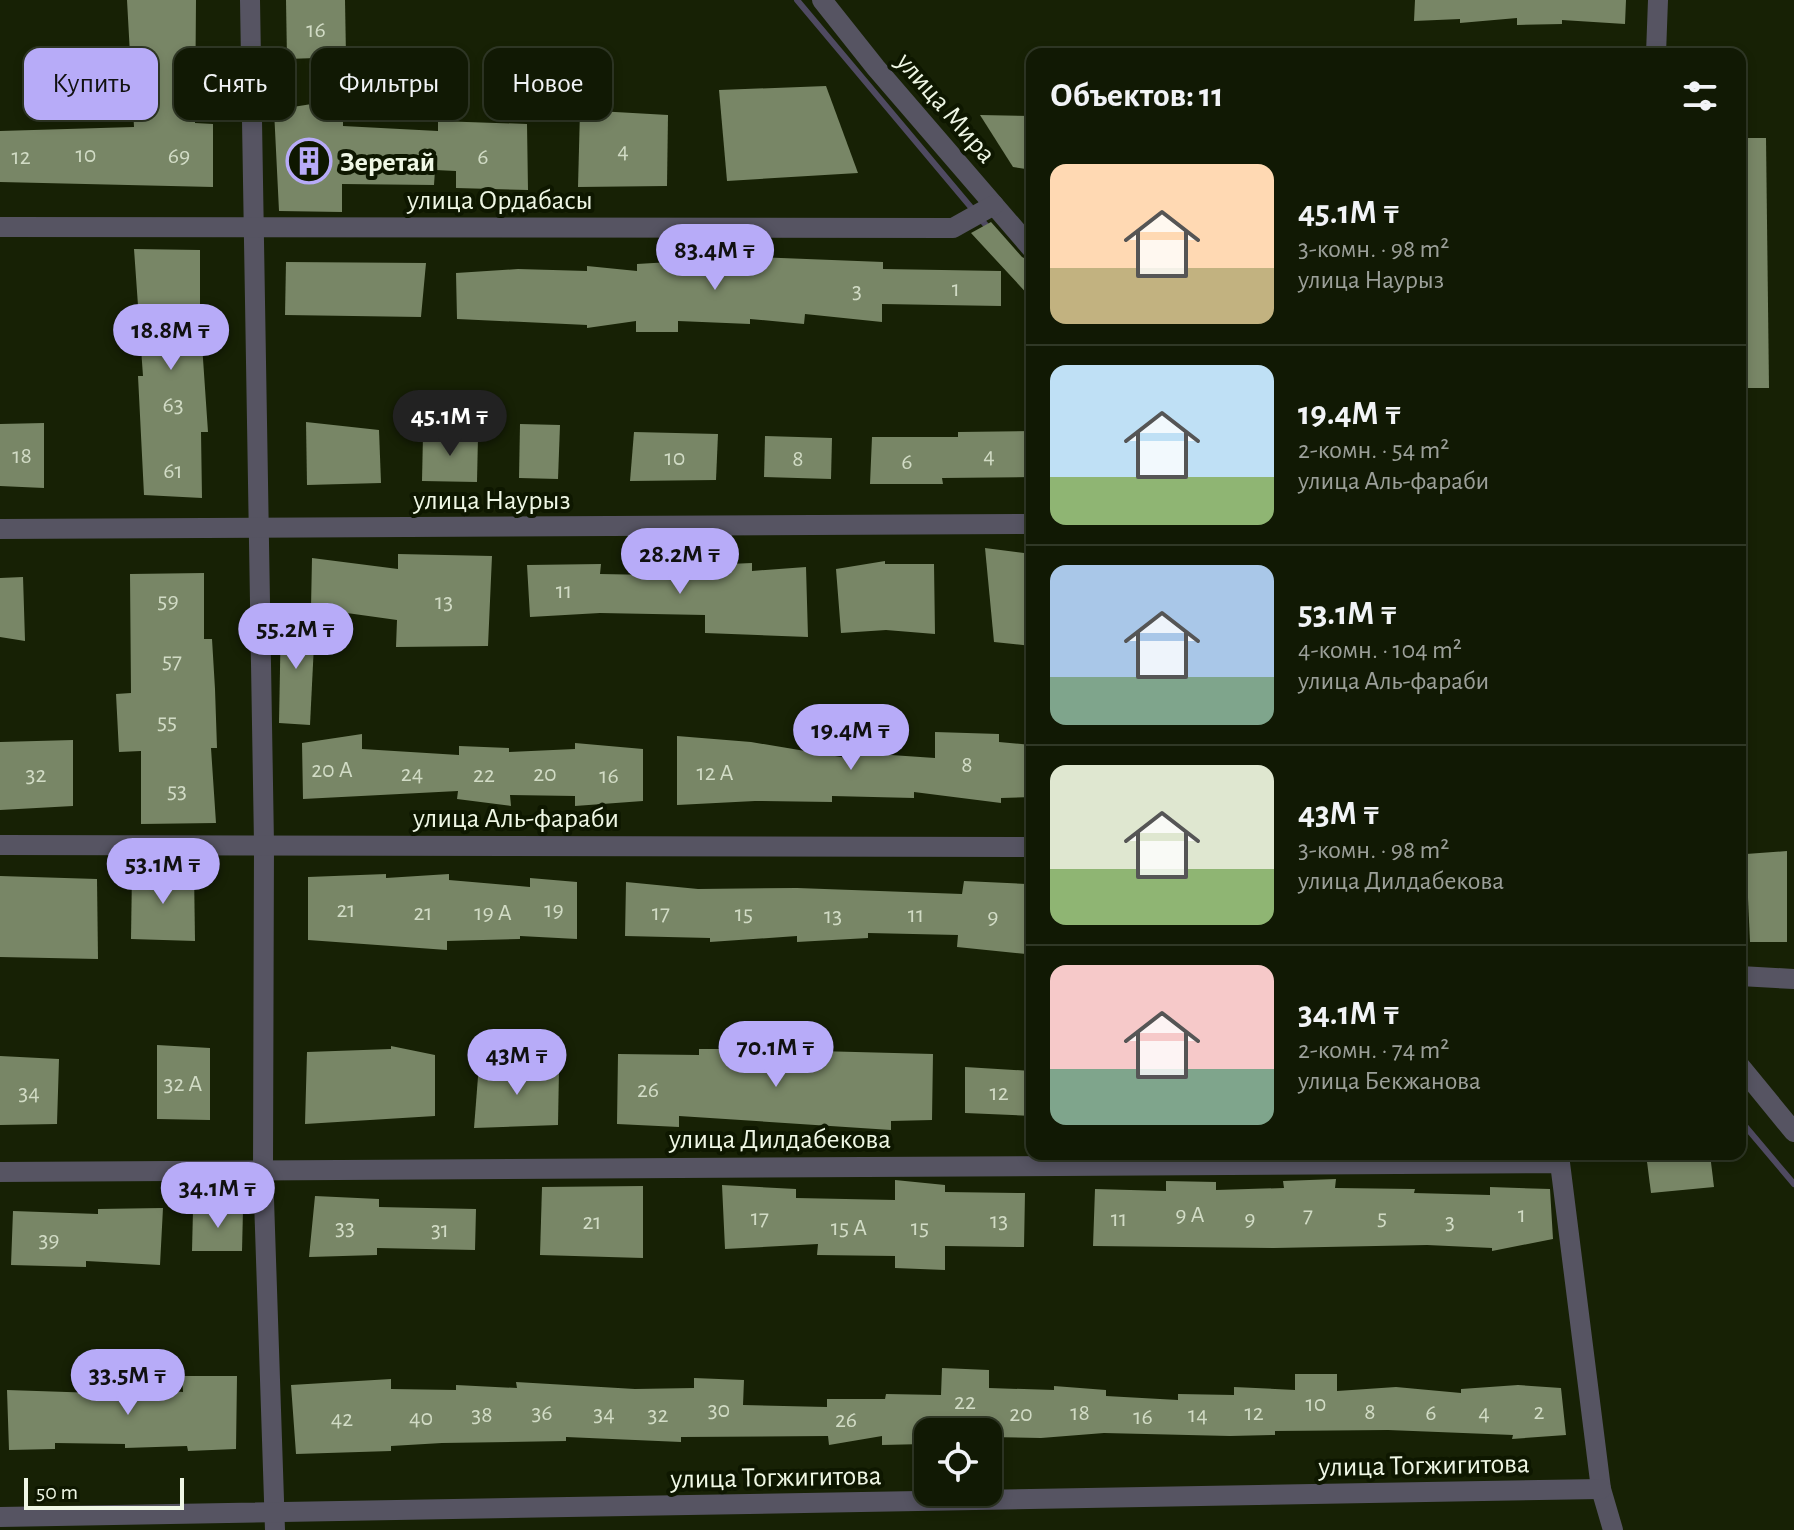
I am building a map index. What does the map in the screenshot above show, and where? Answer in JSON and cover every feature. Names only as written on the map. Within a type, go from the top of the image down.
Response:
[{"type":"street","points":[[250,0],[264,844],[263,1169],[274,1521]]},
{"type":"street","name":"улица Мира","points":[[822,0],[1026,242]]},
{"type":"street","points":[[1656,48],[1658,0]]},
{"type":"street","name":"улица Ордабасы","points":[[0,227],[953,228],[994,205]]},
{"type":"street","name":"улица Наурыз","points":[[0,529],[1026,524]]},
{"type":"street","name":"улица Аль-фараби","points":[[0,845],[1026,847]]},
{"type":"street","points":[[1746,976],[1794,979]]},
{"type":"street","points":[[1746,1073],[1794,1132]]},
{"type":"street","name":"улица Дилдабекова","points":[[0,1172],[1560,1163],[1601,1489]]},
{"type":"street","points":[[1601,1489],[1613,1530]]},
{"type":"street","name":"улица Тогжигитова","points":[[0,1517],[274,1521],[1601,1489]]},
{"type":"building","points":[[127,0],[196,0],[196,48],[174,48],[174,120],[213,124],[213,187],[0,182],[0,131],[134,127],[134,120],[158,120],[158,48],[130,48]]},
{"type":"building","points":[[286,0],[345,0],[346,48],[311,48],[311,58],[295,59],[295,48],[287,48]]},
{"type":"building","points":[[1415,0],[1626,0],[1625,24],[1562,20],[1562,24],[1517,25],[1517,18],[1460,23],[1460,19],[1414,21]]},
{"type":"building","points":[[826,86],[858,173],[727,181],[719,90]]},
{"type":"building","points":[[311,104],[311,120],[343,120],[343,126],[438,131],[438,121],[527,124],[528,190],[456,188],[456,171],[435,170],[434,185],[342,184],[342,212],[279,211],[274,120],[295,120],[295,107]]},
{"type":"building","points":[[612,112],[668,115],[667,186],[578,187],[580,120],[612,120]]},
{"type":"building","points":[[980,115],[1026,116],[1026,169],[1013,167]]},
{"type":"building","points":[[1746,138],[1766,138],[1769,388],[1746,388]]},
{"type":"building","points":[[991,222],[1026,259],[1026,293],[971,233]]},
{"type":"building","points":[[134,249],[200,250],[200,315],[208,432],[201,432],[202,498],[144,495],[138,376],[143,376]]},
{"type":"building","points":[[754,257],[883,262],[883,269],[1001,271],[1001,306],[882,304],[882,322],[805,314],[804,324],[750,319],[750,324],[678,321],[678,332],[636,332],[636,321],[587,328],[587,325],[457,319],[456,273],[518,269],[587,271],[587,266],[637,271],[637,264]]},
{"type":"building","points":[[286,262],[426,263],[421,317],[285,315]]},
{"type":"building","points":[[306,422],[379,430],[381,483],[307,485]]},
{"type":"building","points":[[44,423],[44,488],[0,486],[0,424]]},
{"type":"building","points":[[520,424],[560,425],[558,479],[519,478]]},
{"type":"building","points":[[1026,431],[1026,477],[942,478],[943,484],[870,484],[872,437],[958,437],[958,432]]},
{"type":"building","points":[[634,432],[718,434],[716,480],[630,481]]},
{"type":"building","points":[[423,435],[478,436],[477,482],[422,481]]},
{"type":"building","points":[[765,436],[832,438],[831,479],[764,477]]},
{"type":"building","points":[[985,548],[1026,553],[1026,645],[994,642]]},
{"type":"building","points":[[398,554],[492,556],[488,646],[396,647],[397,620],[311,608],[312,558],[398,569]]},
{"type":"building","points":[[885,561],[885,564],[934,564],[935,634],[886,630],[841,633],[836,569]]},
{"type":"building","points":[[752,563],[752,571],[806,567],[808,637],[705,633],[705,615],[600,613],[530,617],[527,565],[601,564],[600,574],[705,576],[705,565]]},
{"type":"building","points":[[204,573],[204,639],[212,639],[215,689],[217,748],[211,748],[216,823],[141,824],[141,751],[119,752],[116,694],[131,693],[130,574]]},
{"type":"building","points":[[23,577],[25,641],[0,637],[0,578]]},
{"type":"building","points":[[281,615],[315,624],[310,725],[279,723]]},
{"type":"building","points":[[935,732],[999,734],[999,742],[1026,744],[1026,797],[1001,798],[1001,803],[914,792],[914,798],[832,796],[832,802],[755,801],[677,805],[677,736],[751,742],[847,758],[847,752],[935,758]]},
{"type":"building","points":[[362,734],[362,749],[459,755],[459,746],[509,748],[509,752],[575,749],[575,743],[643,749],[643,801],[575,806],[575,796],[510,795],[511,806],[457,799],[458,791],[303,799],[302,743]]},
{"type":"building","points":[[73,740],[73,806],[0,810],[0,742]]},
{"type":"building","points":[[1787,851],[1787,942],[1750,942],[1746,854]]},
{"type":"building","points":[[194,871],[195,941],[131,939],[132,872]]},
{"type":"building","points":[[386,874],[386,878],[449,874],[449,880],[530,887],[530,878],[577,882],[577,939],[520,936],[520,939],[447,941],[447,950],[308,940],[308,877]]},
{"type":"building","points":[[0,876],[97,879],[98,959],[0,957]]},
{"type":"building","points":[[964,881],[1026,884],[1026,954],[957,947],[958,935],[868,933],[868,938],[797,942],[797,936],[710,942],[710,938],[625,936],[626,882],[698,889],[797,888],[962,894]]},
{"type":"building","points":[[157,1045],[210,1048],[210,1120],[157,1119]]},
{"type":"building","points":[[391,1046],[435,1055],[435,1116],[305,1124],[307,1052],[391,1049]]},
{"type":"building","points":[[699,1049],[738,1049],[737,1055],[817,1062],[817,1051],[933,1054],[932,1120],[891,1121],[891,1130],[679,1116],[679,1127],[617,1124],[618,1054],[699,1055]]},
{"type":"building","points":[[0,1056],[59,1059],[57,1124],[0,1125]]},
{"type":"building","points":[[479,1064],[559,1069],[558,1125],[474,1128]]},
{"type":"building","points":[[965,1067],[1026,1071],[1026,1116],[965,1113]]},
{"type":"building","points":[[1647,1160],[1711,1160],[1714,1187],[1651,1193]]},
{"type":"building","points":[[1336,1179],[1335,1188],[1415,1189],[1414,1193],[1490,1195],[1490,1187],[1550,1189],[1553,1239],[1492,1251],[1492,1248],[1427,1245],[1274,1248],[1093,1246],[1095,1189],[1166,1191],[1166,1181],[1216,1182],[1216,1190],[1284,1188],[1283,1181]]},
{"type":"building","points":[[895,1180],[945,1185],[945,1192],[1025,1193],[1024,1247],[945,1246],[945,1270],[895,1268],[895,1256],[817,1255],[818,1244],[725,1249],[722,1185],[796,1189],[796,1198],[895,1200]]},
{"type":"building","points":[[643,1186],[643,1258],[540,1255],[542,1187]]},
{"type":"building","points":[[315,1196],[379,1199],[379,1207],[476,1209],[475,1250],[377,1248],[377,1255],[309,1257]]},
{"type":"building","points":[[163,1208],[160,1265],[86,1261],[86,1267],[11,1265],[13,1211],[98,1214],[98,1209]]},
{"type":"building","points":[[193,1210],[243,1210],[242,1251],[192,1251]]},
{"type":"building","points":[[942,1368],[989,1370],[989,1388],[1054,1390],[1054,1386],[1106,1390],[1106,1396],[1178,1400],[1178,1394],[1234,1395],[1234,1387],[1295,1390],[1295,1374],[1337,1374],[1337,1391],[1396,1387],[1461,1393],[1461,1389],[1518,1385],[1561,1388],[1566,1435],[1512,1439],[1513,1435],[1388,1430],[1275,1431],[1275,1435],[1230,1436],[1104,1433],[1002,1437],[1002,1418],[914,1418],[914,1444],[882,1445],[882,1436],[829,1445],[828,1436],[681,1437],[681,1442],[566,1437],[566,1441],[442,1443],[391,1446],[391,1451],[296,1454],[291,1385],[391,1379],[391,1389],[456,1390],[456,1385],[517,1388],[516,1382],[635,1389],[694,1388],[694,1378],[744,1380],[743,1405],[827,1407],[827,1399],[885,1399],[886,1394],[941,1395]]},
{"type":"building","points":[[182,1376],[237,1376],[236,1449],[188,1451],[187,1446],[125,1448],[125,1444],[55,1443],[55,1449],[9,1450],[7,1390],[127,1394],[127,1387],[183,1392]]},
{"type":"waterway","points":[[797,0],[990,230]]},
{"type":"waterway","points":[[1746,1127],[1794,1184]]},
{"type":"place","name":"Зеретай","points":[[309,161]]}]
